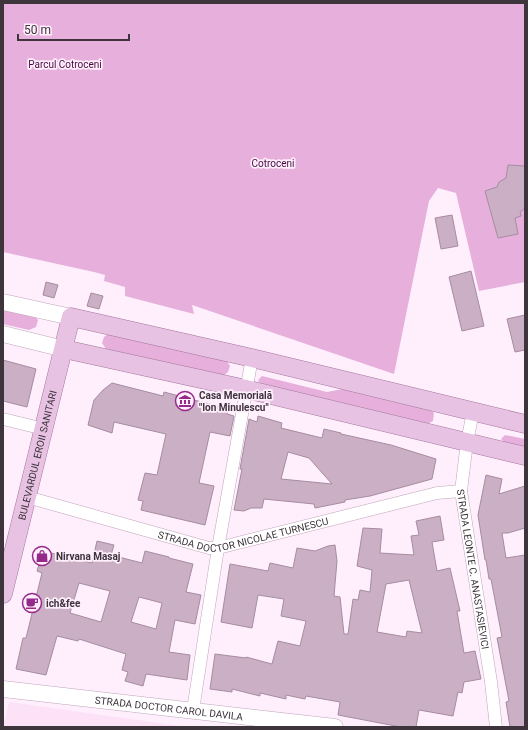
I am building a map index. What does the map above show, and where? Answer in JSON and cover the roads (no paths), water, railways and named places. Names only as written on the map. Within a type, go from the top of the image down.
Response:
[{"type":"main road","name":"BULEVARDUL EROII SANITARI","points":[[3,594],[8,550],[27,497],[71,317]]},
{"type":"main road","points":[[71,317],[252,358],[525,424]]},
{"type":"main road","points":[[64,348],[246,389],[525,456]]},
{"type":"street","points":[[3,302],[71,317]]},
{"type":"street","points":[[3,334],[64,348]]},
{"type":"street","points":[[193,710],[218,548],[252,358]]},
{"type":"street","name":"STRADA LEONTE C. ANASTASIEVICI","points":[[473,412],[467,442],[461,491],[491,682],[496,727]]},
{"type":"street","points":[[3,419],[44,429]]},
{"type":"street","name":"STRADA DOCTOR NICOLAE TURNESCU","points":[[27,497],[209,548],[218,548],[437,493],[461,491]]},
{"type":"street","name":"STRADA DOCTOR CAROL DAVILA","points":[[3,689],[335,727]]},
{"type":"place","name":"Casa Memorială \"Ion Minulescu\"","points":[[185,401]]},
{"type":"place","name":"Nirvana Masaj","points":[[42,556]]},
{"type":"place","name":"ich&fee","points":[[32,603]]},
{"type":"park label","name":"Parcul Cotroceni","points":[[65,64]]},
{"type":"park label","name":"Cotroceni","points":[[273,163]]}]
